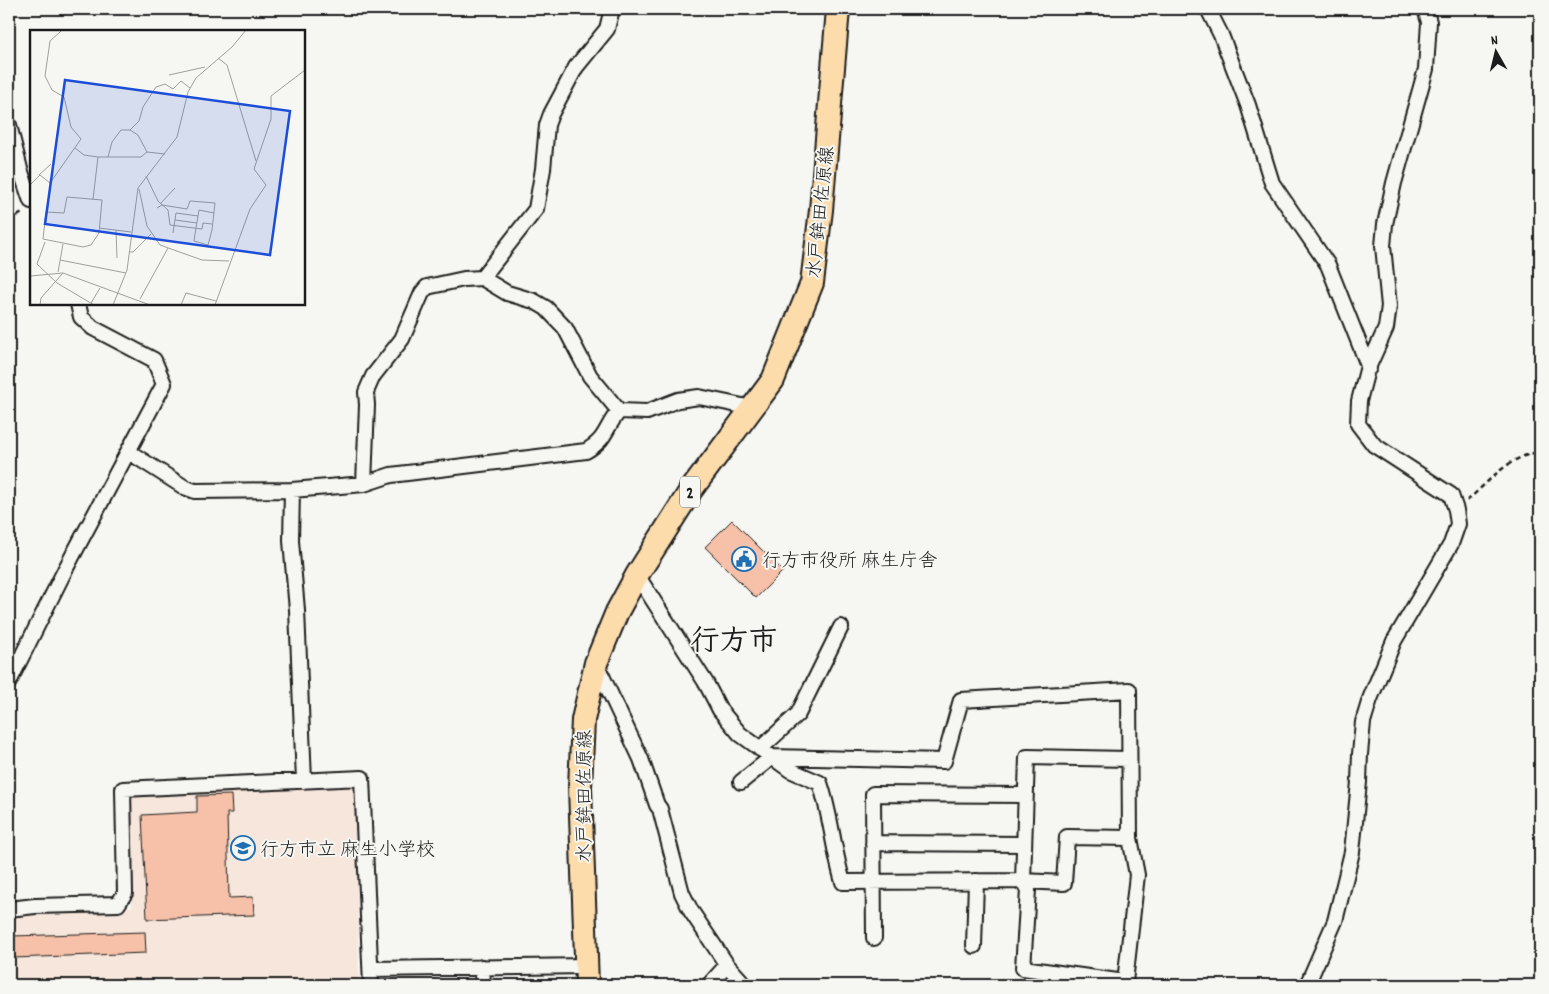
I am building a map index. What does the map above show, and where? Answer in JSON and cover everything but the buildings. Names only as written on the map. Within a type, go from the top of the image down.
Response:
[{"type":"main road","name":"水戸鉾田佐原線","points":[[587,976],[580,787],[583,720],[596,663],[617,612],[637,575],[691,490],[773,380],[812,283],[821,210],[838,9]]},
{"type":"street","points":[[482,278],[536,209],[543,169],[547,125],[551,114],[576,67],[607,29],[612,9]]},
{"type":"street","points":[[1208,9],[1221,35],[1248,105],[1272,183],[1328,265],[1369,368]]},
{"type":"street","points":[[1307,985],[1335,921],[1352,852],[1360,754],[1364,722],[1370,699],[1394,641],[1451,544],[1458,524],[1451,495],[1374,445],[1358,424],[1359,401],[1369,368],[1386,328],[1389,306],[1383,246],[1384,224],[1426,68],[1429,22],[1425,9]]},
{"type":"street","points":[[9,125],[20,169],[30,198]]},
{"type":"street","points":[[364,484],[366,392],[373,376],[402,339],[422,293],[427,287],[464,279],[482,278],[507,293],[534,301],[546,308],[565,328],[590,376],[619,411],[647,412],[678,400],[699,397],[752,408]]},
{"type":"street","points":[[9,682],[65,570],[164,384],[154,360],[93,328],[80,317],[78,305]]},
{"type":"street","points":[[129,452],[184,487],[195,491],[292,490],[364,484],[391,475],[586,451],[597,445],[605,436],[612,419],[619,411]]},
{"type":"street","points":[[292,490],[291,541],[297,610],[304,780]]},
{"type":"street","points":[[637,575],[706,683],[720,710],[740,734],[790,770],[820,783],[826,801],[843,882],[874,880],[1064,883],[1067,837],[1130,838]]},
{"type":"street","points":[[741,782],[798,714],[841,627]]},
{"type":"street","points":[[596,663],[641,760],[660,809],[682,893],[727,965],[745,985]]},
{"type":"street","points":[[766,753],[944,761],[960,700],[1128,690],[1129,759],[1130,838],[1138,875],[1125,982],[1023,968],[1028,890],[1023,881],[1027,757],[1129,759]]},
{"type":"street","points":[[9,909],[35,906],[118,904],[125,893],[123,789],[362,778],[371,985]]},
{"type":"street","points":[[874,938],[873,794],[1026,795]]},
{"type":"street","points":[[873,843],[1024,844]]},
{"type":"street","points":[[974,946],[976,881]]},
{"type":"street","points":[[709,985],[727,965]]},
{"type":"street","points":[[371,969],[482,967],[587,976]]},
{"type":"street","points":[[482,967],[484,985]]},
{"type":"path","points":[[9,220],[30,210]]},
{"type":"path","points":[[1456,510],[1512,462],[1540,452]]},
{"type":"shaded area","name":"行方市立 麻生小学校","points":[[355,782],[359,985],[9,985],[9,914],[132,907],[130,789]]},
{"type":"place","name":"行方市役所 麻生庁舎","points":[[744,559]]},
{"type":"place","name":"行方市立 麻生小学校","points":[[243,848]]},
{"type":"district","name":"行方市","points":[[734,639]]}]
